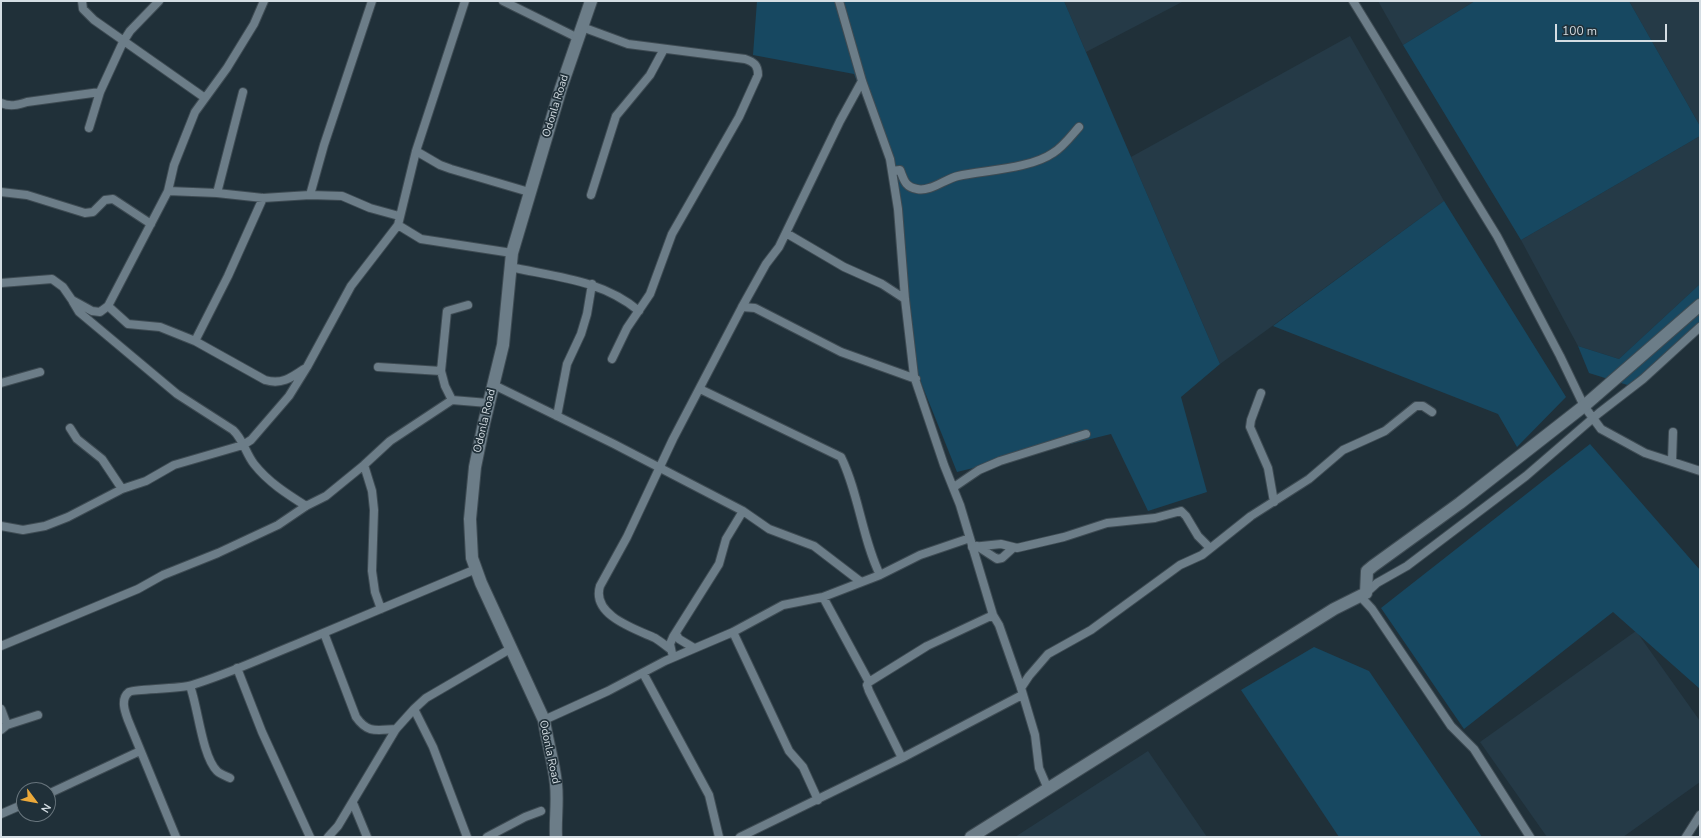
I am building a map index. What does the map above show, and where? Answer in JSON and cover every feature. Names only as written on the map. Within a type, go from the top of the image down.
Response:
[{"type":"street","points":[[82,1],[83,9],[88,15],[123,42],[205,98]]},
{"type":"street","points":[[88,128],[100,92],[123,42],[130,31],[159,1]]},
{"type":"street","points":[[72,300],[92,311],[100,312],[108,306],[168,191],[180,148],[195,112],[227,68],[254,24],[264,1]]},
{"type":"street","points":[[310,195],[354,53],[372,1]]},
{"type":"street","points":[[2,524],[23,530],[45,526],[122,489],[146,480],[174,465],[189,459],[243,445],[251,440],[261,430],[289,396],[307,367],[351,286],[398,225],[416,151],[464,1]]},
{"type":"street","points":[[503,1],[580,33],[628,44],[745,59],[753,62],[758,68],[758,75],[739,118],[672,234],[650,294],[640,311],[627,328],[612,359]]},
{"type":"street","name":"Odonla Road","points":[[556,837],[556,785],[553,763],[546,738],[544,720],[510,649],[476,569],[472,558],[470,519],[475,467],[488,403],[494,385],[503,345],[512,253],[561,88],[591,1]]},
{"type":"street","points":[[839,1],[862,81],[890,160],[898,209],[905,299],[916,379],[944,465],[954,487],[970,538],[975,547],[993,615],[999,625],[1016,673],[1034,735],[1039,768],[1048,789]]},
{"type":"street","points":[[1353,1],[1497,236],[1564,362],[1584,406],[1601,429],[1625,443],[1645,453],[1700,471]]},
{"type":"street","points":[[591,195],[604,159],[616,116],[650,75],[664,49]]},
{"type":"street","points":[[674,657],[670,648],[656,639],[640,633],[610,615],[600,602],[598,594],[659,468],[742,307],[766,264],[779,247],[840,121],[862,81]]},
{"type":"street","points":[[1,103],[9,106],[20,105],[34,101],[100,92]]},
{"type":"street","points":[[217,193],[243,92]]},
{"type":"street","points":[[892,171],[900,170],[905,183],[911,188],[919,190],[928,188],[958,176],[1035,162],[1053,153],[1079,127]]},
{"type":"street","points":[[416,151],[451,170],[530,192]]},
{"type":"street","points":[[1,192],[8,191],[27,195],[85,213],[94,212],[105,200],[113,199],[151,224]]},
{"type":"street","points":[[168,191],[217,193],[263,198],[310,195],[345,197],[370,208],[400,216]]},
{"type":"street","points":[[195,341],[228,276],[263,198]]},
{"type":"street","points":[[398,225],[421,239],[512,253]]},
{"type":"street","points":[[786,233],[844,267],[882,284],[905,299]]},
{"type":"street","points":[[510,267],[592,284],[619,296],[640,311]]},
{"type":"street","points":[[1,283],[52,279],[63,287],[79,312],[177,394],[233,430],[249,457],[263,474],[282,490],[306,506]]},
{"type":"street","points":[[557,416],[567,364],[581,334],[588,314],[592,284]]},
{"type":"street","points":[[452,400],[445,386],[441,372],[447,311],[468,305]]},
{"type":"street","points":[[1530,837],[1474,749],[1451,726],[1372,609],[1363,594],[1367,571],[1460,503],[1584,406],[1700,305]]},
{"type":"street","points":[[108,306],[128,324],[136,326],[160,327],[195,341],[265,380],[274,383],[283,382],[307,367]]},
{"type":"street","points":[[742,307],[760,310],[841,352],[916,379]]},
{"type":"street","points":[[971,837],[1334,608],[1363,594],[1407,566],[1479,513],[1594,419],[1598,413],[1643,379],[1700,327]]},
{"type":"street","points":[[378,366],[441,372]]},
{"type":"street","points":[[1,384],[40,372]]},
{"type":"street","points":[[494,385],[743,511],[769,529],[818,548],[861,582]]},
{"type":"street","points":[[700,389],[841,457],[864,522],[872,559],[880,575]]},
{"type":"street","points":[[1261,394],[1251,420],[1250,427],[1268,468],[1274,502]]},
{"type":"street","points":[[1,646],[138,589],[163,575],[218,553],[272,528],[306,506],[326,496],[364,465],[390,441],[424,416],[452,400],[488,403]]},
{"type":"street","points":[[740,837],[902,758],[1021,692],[1029,676],[1048,654],[1091,630],[1180,565],[1202,555],[1251,516],[1309,479],[1343,450],[1385,431],[1416,406],[1422,406],[1432,412]]},
{"type":"street","points":[[70,428],[77,439],[102,459],[122,489]]},
{"type":"street","points":[[1672,461],[1673,432]]},
{"type":"street","points":[[954,487],[979,470],[1000,461],[1086,434]]},
{"type":"street","points":[[364,465],[372,491],[374,510],[372,571],[375,592],[381,609]]},
{"type":"street","points":[[670,648],[675,635],[719,564],[726,539],[743,511]]},
{"type":"street","points":[[975,547],[997,559],[1002,558],[1013,548],[1064,537],[1107,523],[1155,518],[1181,511],[1186,516],[1198,536],[1210,548]]},
{"type":"street","points":[[544,720],[608,691],[674,657],[733,632],[783,605],[823,597],[880,575],[920,555],[970,538]]},
{"type":"street","points":[[975,547],[1001,544],[1013,548]]},
{"type":"street","points":[[176,837],[128,720],[124,704],[125,696],[133,690],[157,690],[190,686],[238,668],[476,569]]},
{"type":"street","points":[[823,597],[869,682],[867,685],[869,691],[902,758]]},
{"type":"street","points":[[869,682],[928,646],[993,615]]},
{"type":"street","points":[[324,632],[353,710],[362,725],[373,730],[396,729]]},
{"type":"street","points":[[733,632],[789,751],[803,767],[818,800]]},
{"type":"street","points":[[656,639],[675,635]]},
{"type":"street","points":[[675,635],[694,648]]},
{"type":"street","points":[[328,837],[338,826],[353,803],[396,729],[414,710],[426,698],[510,649]]},
{"type":"street","points":[[238,668],[262,732],[310,837]]},
{"type":"street","points":[[643,673],[709,795],[719,837]]},
{"type":"street","points":[[1016,673],[1029,676]]},
{"type":"street","points":[[190,686],[197,708],[202,738],[212,764],[219,773],[230,778]]},
{"type":"street","points":[[1,709],[4,728],[38,715]]},
{"type":"street","points":[[414,710],[433,748],[467,837]]},
{"type":"street","points":[[56,790],[140,751]]},
{"type":"street","points":[[353,803],[367,837]]},
{"type":"street","points":[[1,814],[16,807]]},
{"type":"street","points":[[488,837],[525,816],[541,811]]},
{"type":"street","points":[[1686,837],[1700,815]]},
{"type":"shaded area","points":[[757,1],[1064,1],[1220,364],[1181,397],[1207,492],[1148,511],[1111,434],[957,472],[918,375],[901,267],[895,208],[886,155],[854,74],[753,55]]},
{"type":"shaded area","points":[[1064,1],[1184,1],[1086,52]]},
{"type":"shaded area","points":[[1378,1],[1475,1],[1403,45]]},
{"type":"shaded area","points":[[1475,1],[1629,1],[1700,126],[1700,136],[1521,240],[1403,45]]},
{"type":"shaded area","points":[[1629,1],[1700,1],[1700,126]]},
{"type":"shaded area","points":[[1350,36],[1444,201],[1220,364],[1131,157]]},
{"type":"shaded area","points":[[1700,136],[1700,284],[1619,359],[1578,346],[1521,240]]},
{"type":"shaded area","points":[[1444,201],[1566,397],[1517,447],[1498,414],[1273,326]]},
{"type":"shaded area","points":[[1700,284],[1700,333],[1650,379],[1637,388],[1589,373],[1578,346],[1619,359]]},
{"type":"shaded area","points":[[1590,444],[1700,570],[1700,689],[1613,612],[1464,729],[1381,608]]},
{"type":"shaded area","points":[[1636,631],[1700,721],[1700,782],[1623,837],[1547,837],[1480,742]]},
{"type":"shaded area","points":[[1314,647],[1369,671],[1482,837],[1339,837],[1241,690]]},
{"type":"shaded area","points":[[1148,751],[1207,837],[1015,837]]}]
